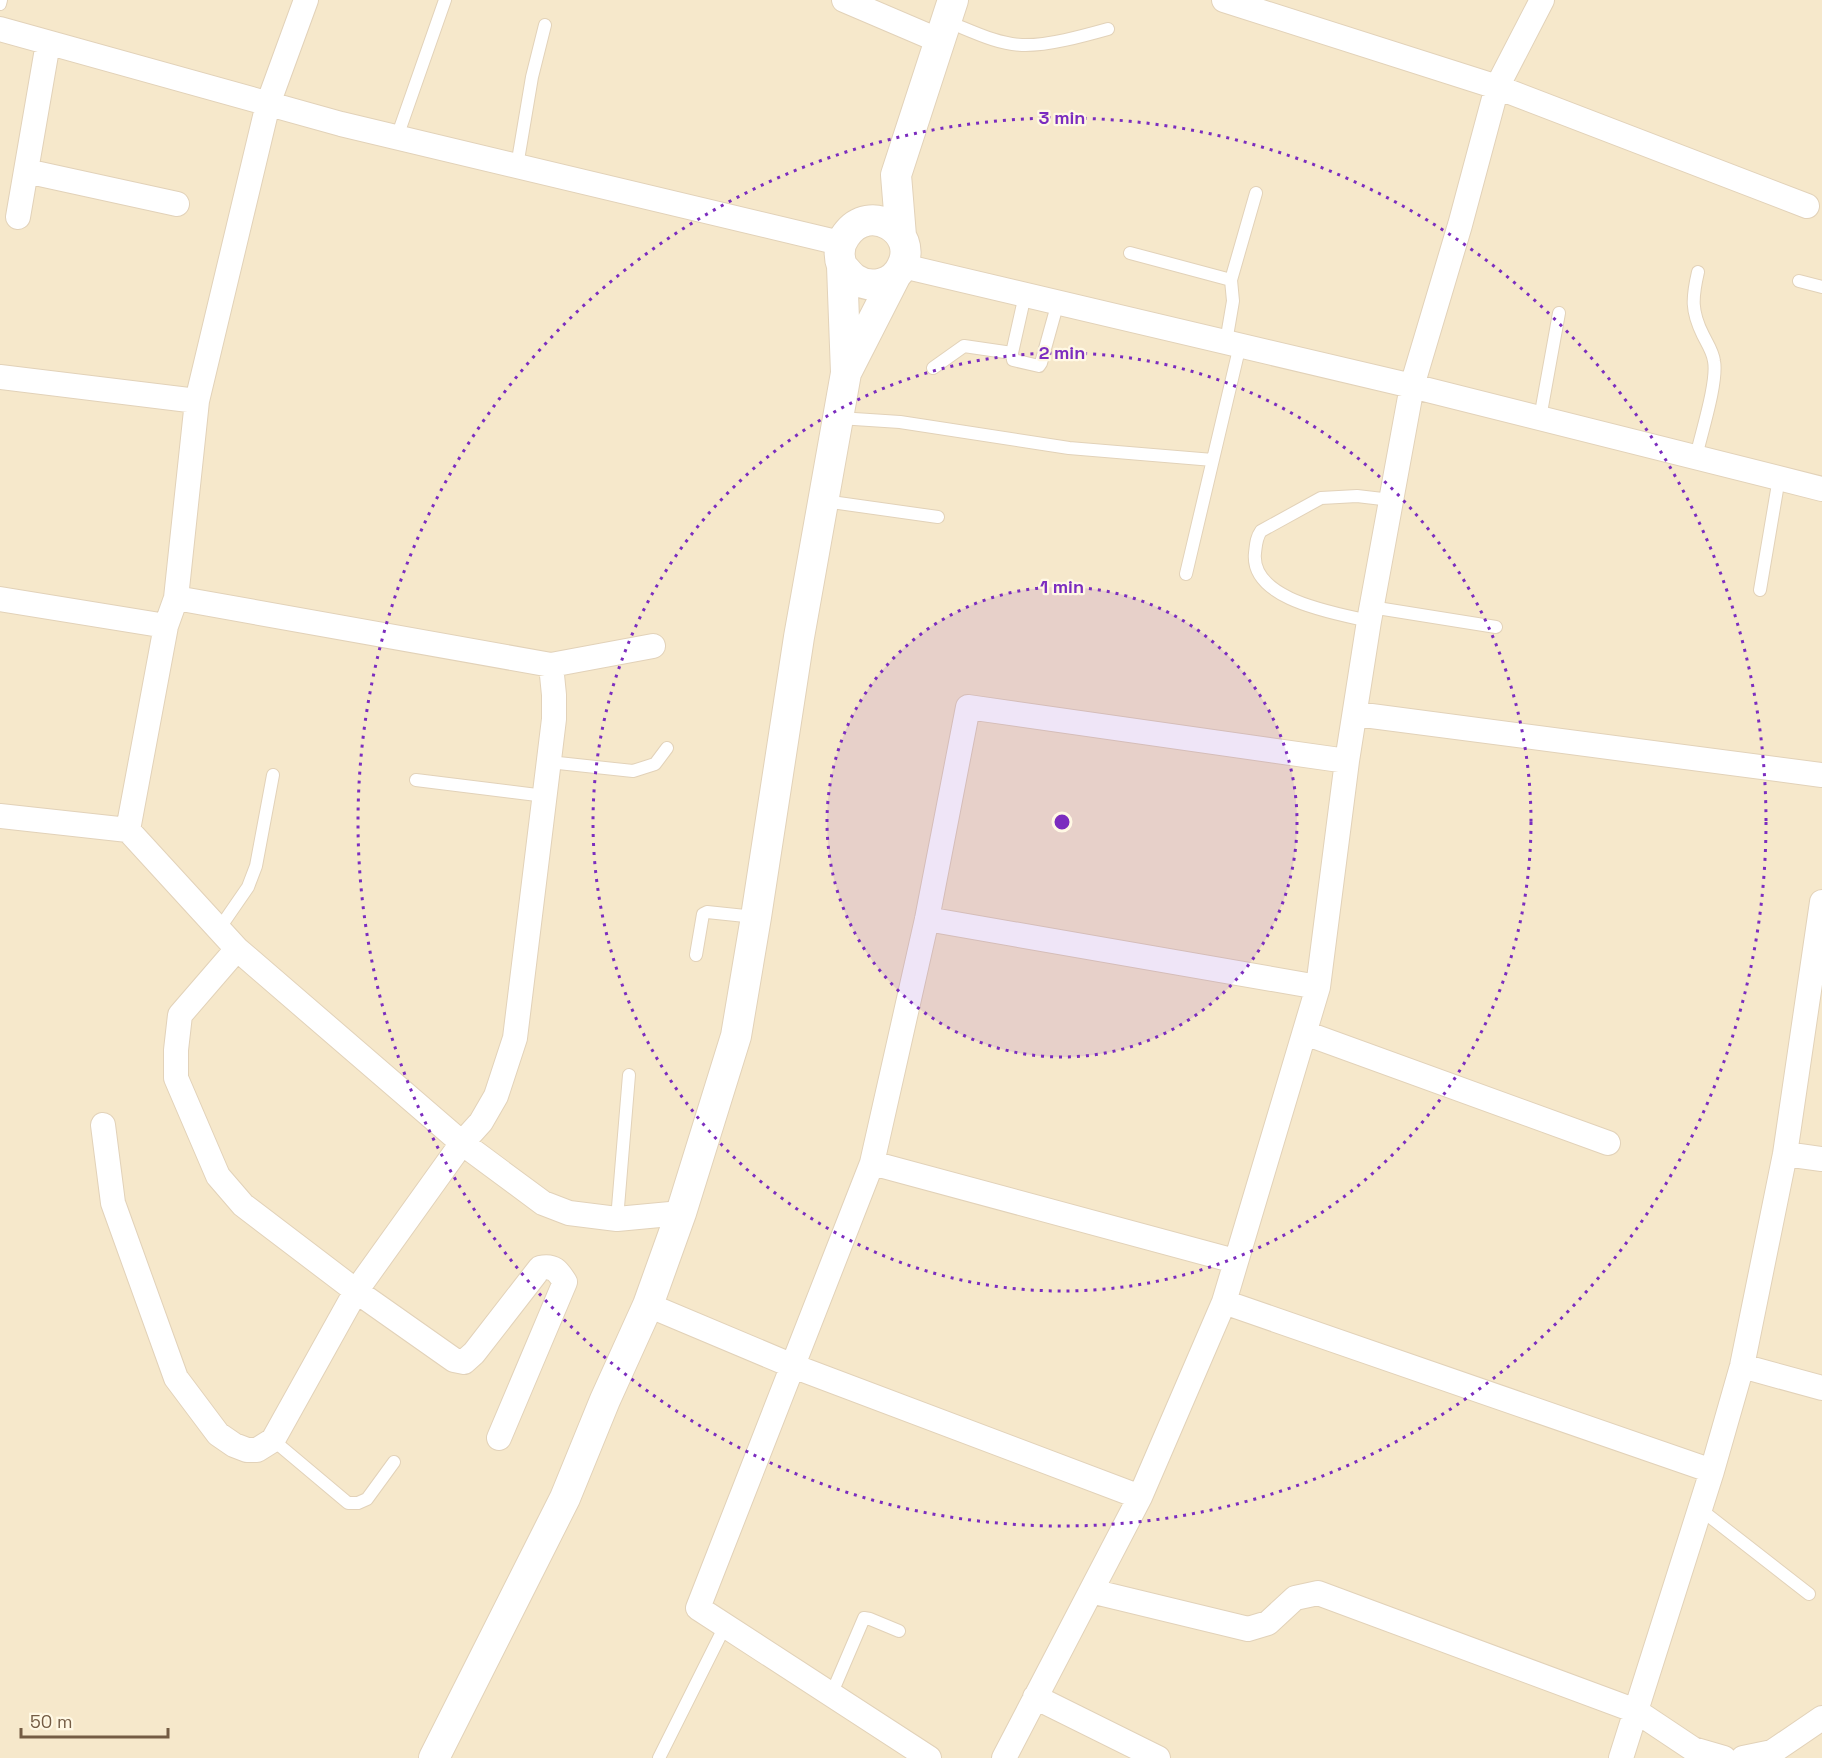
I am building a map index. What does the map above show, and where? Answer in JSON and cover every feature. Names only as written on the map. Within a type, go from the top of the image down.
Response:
[{"type":"street","points":[[128,830],[166,626],[176,598],[197,401],[268,104],[306,0]]},
{"type":"street","points":[[434,1758],[565,1498],[605,1400],[648,1305],[681,1213],[736,1036],[799,638],[846,373],[845,244],[897,175],[946,21],[844,0]]},
{"type":"street","points":[[1224,0],[1497,87],[1807,206]]},
{"type":"street","points":[[1004,1758],[1140,1497],[1224,1302],[1318,987],[1347,761],[1370,614],[1412,386],[1460,225],[1497,87],[1542,0]]},
{"type":"street","points":[[0,29],[268,104],[397,137],[845,244]]},
{"type":"street","points":[[18,217],[48,43]]},
{"type":"street","points":[[26,171],[177,204]]},
{"type":"street","points":[[846,373],[900,271],[906,255],[901,236],[897,175]]},
{"type":"street","points":[[845,244],[873,220],[894,227],[901,236]]},
{"type":"street","points":[[845,244],[853,279],[864,284],[875,285],[886,282],[900,271],[1058,302],[1412,386],[1822,489]]},
{"type":"street","points":[[0,377],[197,401]]},
{"type":"street","points":[[0,598],[166,626]]},
{"type":"street","points":[[176,598],[551,665],[653,646]]},
{"type":"street","points":[[103,1125],[113,1203],[176,1378],[218,1434],[234,1445],[247,1450],[257,1450],[273,1440],[356,1290],[462,1143],[481,1122],[496,1096],[515,1038],[554,719],[551,665]]},
{"type":"street","points":[[929,1758],[698,1608],[872,1163],[927,919],[968,707],[1347,761]]},
{"type":"street","points":[[1356,714],[1822,775]]},
{"type":"street","points":[[0,816],[128,830],[237,949],[462,1143],[543,1203],[569,1213],[617,1218],[681,1213]]},
{"type":"street","points":[[1621,1758],[1712,1471],[1742,1366],[1785,1154],[1818,952],[1822,902]]},
{"type":"street","points":[[927,919],[1318,987]]},
{"type":"street","points":[[237,949],[180,1014],[176,1078],[218,1176],[243,1204],[356,1290],[454,1360],[464,1362],[474,1353],[540,1268],[549,1266],[558,1270],[565,1282],[500,1438]]},
{"type":"street","points":[[1305,1033],[1608,1143]]},
{"type":"street","points":[[1785,1154],[1822,1159]]},
{"type":"street","points":[[872,1163],[1235,1261]]},
{"type":"street","points":[[1224,1302],[1712,1471]]},
{"type":"street","points":[[648,1305],[793,1366],[1140,1497]]},
{"type":"street","points":[[1742,1366],[1822,1388]]},
{"type":"street","points":[[1091,1591],[1248,1629],[1268,1623],[1295,1598],[1318,1593],[1636,1711],[1693,1754],[1724,1758]]},
{"type":"street","points":[[1035,1697],[1158,1758]]},
{"type":"street","points":[[1743,1758],[1772,1752],[1822,1718]]},
{"type":"lane","points":[[397,137],[445,0]]},
{"type":"lane","points":[[946,21],[1005,42],[1023,45],[1075,38],[1108,29]]},
{"type":"lane","points":[[517,166],[532,77],[545,25]]},
{"type":"lane","points":[[1186,574],[1213,460],[1233,344],[1231,280],[1256,192]]},
{"type":"lane","points":[[1130,253],[1231,280]]},
{"type":"lane","points":[[1696,457],[1715,373],[1712,354],[1693,311],[1692,301],[1698,272]]},
{"type":"lane","points":[[1799,282],[1822,287]]},
{"type":"lane","points":[[1024,295],[1012,353],[1013,360],[1039,366],[1058,302]]},
{"type":"lane","points":[[1540,418],[1558,313]]},
{"type":"lane","points":[[933,368],[964,346],[1012,353]]},
{"type":"lane","points":[[838,418],[900,422],[1069,448],[1213,460]]},
{"type":"lane","points":[[1760,590],[1779,478]]},
{"type":"lane","points":[[1391,500],[1357,496],[1321,498],[1261,531],[1256,541],[1255,568],[1263,581],[1273,589],[1322,610],[1496,627]]},
{"type":"lane","points":[[823,501],[938,517]]},
{"type":"lane","points":[[549,762],[633,771],[655,764],[667,748]]},
{"type":"lane","points":[[219,929],[248,886],[256,866],[273,775]]},
{"type":"lane","points":[[416,780],[545,796]]},
{"type":"lane","points":[[696,955],[703,914],[707,912],[756,917]]},
{"type":"lane","points":[[617,1218],[629,1075]]},
{"type":"lane","points":[[273,1440],[348,1503],[358,1503],[367,1499],[393,1462]]},
{"type":"lane","points":[[1700,1509],[1809,1594]]},
{"type":"lane","points":[[831,1695],[864,1618],[899,1631]]},
{"type":"lane","points":[[659,1758],[725,1626]]},
{"type":"shaded area","points":[[0,0],[1822,0],[1822,1758],[0,1758]]}]
